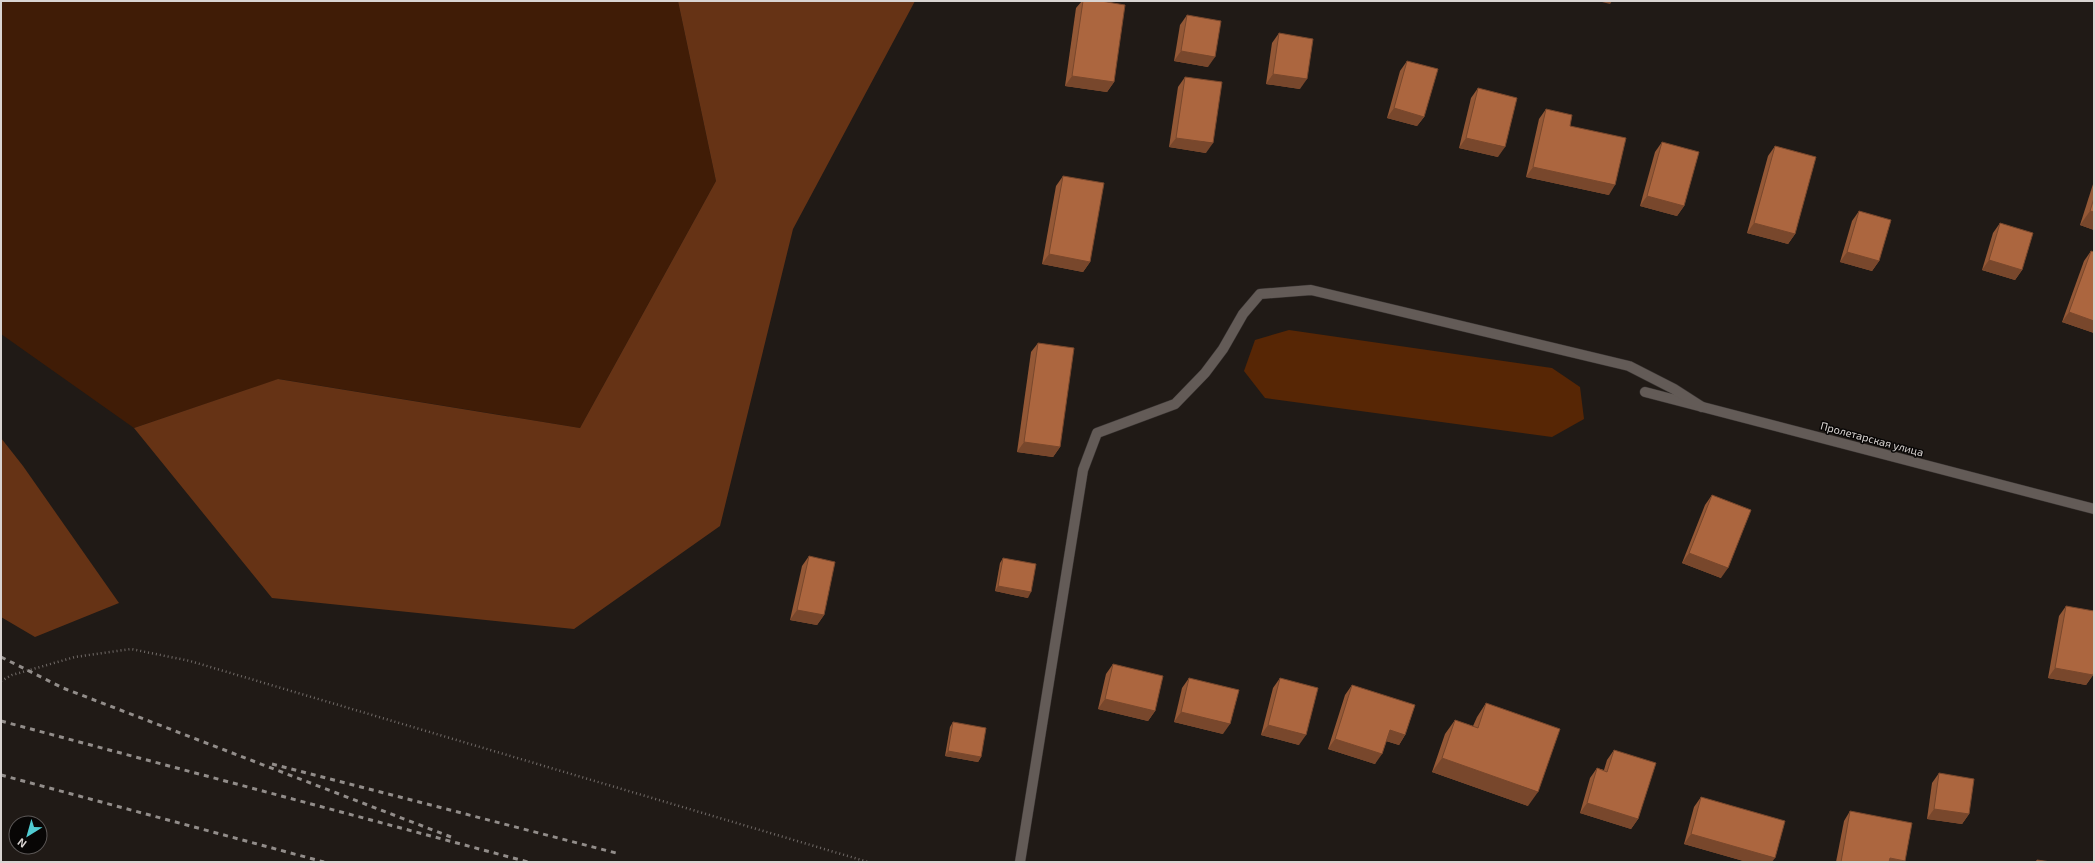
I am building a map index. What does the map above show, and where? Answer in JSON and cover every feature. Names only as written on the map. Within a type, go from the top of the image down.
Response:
[{"type":"street","points":[[1020,862],[1083,470],[1097,433],[1175,404],[1205,373],[1223,349],[1243,314],[1260,294],[1311,290],[1629,366],[1674,389],[1702,407]]},
{"type":"street","name":"Пролетарская улица","points":[[1644,392],[2094,509]]},
{"type":"path","points":[[1,681],[12,675],[75,656],[131,649],[190,661],[868,862]]},
{"type":"shaded area","points":[[1,1],[678,1],[716,181],[580,428],[279,379],[134,428],[1,334]]},
{"type":"shaded area","points":[[678,1],[915,1],[793,229],[720,526],[574,629],[272,598],[134,428],[278,379],[580,428],[716,181]]},
{"type":"shaded area","points":[[1289,330],[1552,368],[1580,387],[1584,419],[1552,437],[1265,398],[1244,371],[1255,340]]},
{"type":"shaded area","points":[[1,438],[23,466],[119,603],[35,637],[1,617]]},
{"type":"building","points":[[1083,1],[1101,1],[1125,5],[1114,82],[1072,76]]},
{"type":"building","points":[[1187,15],[1221,21],[1215,57],[1181,51]]},
{"type":"building","points":[[1279,33],[1313,39],[1307,79],[1273,74]]},
{"type":"building","points":[[1407,61],[1438,69],[1424,117],[1394,108]]},
{"type":"building","points":[[1185,77],[1222,82],[1213,143],[1176,138]]},
{"type":"building","points":[[1478,88],[1517,98],[1505,147],[1466,138]]},
{"type":"building","points":[[1546,109],[1572,115],[1570,126],[1626,138],[1615,185],[1533,167]]},
{"type":"building","points":[[1662,142],[1699,152],[1684,206],[1647,196]]},
{"type":"building","points":[[1775,146],[1816,157],[1795,234],[1754,223]]},
{"type":"building","points":[[1063,176],[1104,183],[1090,262],[1049,254]]},
{"type":"building","points":[[2094,198],[2094,212],[2090,211]]},
{"type":"building","points":[[1859,211],[1891,220],[1879,261],[1847,252]]},
{"type":"building","points":[[2000,223],[2033,233],[2022,270],[1989,260]]},
{"type":"building","points":[[2091,251],[2094,252],[2094,321],[2069,312]]},
{"type":"building","points":[[1038,343],[1074,348],[1060,447],[1024,442]]},
{"type":"building","points":[[1712,495],[1751,510],[1728,568],[1689,553]]},
{"type":"building","points":[[809,556],[835,562],[824,615],[797,610]]},
{"type":"building","points":[[1003,558],[1036,564],[1031,592],[998,586]]},
{"type":"building","points":[[2066,606],[2094,611],[2093,675],[2055,668]]},
{"type":"building","points":[[1113,664],[1163,676],[1155,711],[1105,699]]},
{"type":"building","points":[[1189,678],[1239,690],[1230,724],[1181,712]]},
{"type":"building","points":[[1280,678],[1318,688],[1306,735],[1268,725]]},
{"type":"building","points":[[1352,685],[1415,705],[1405,735],[1390,730],[1382,754],[1335,739]]},
{"type":"building","points":[[1486,703],[1560,729],[1538,792],[1442,758],[1455,720],[1478,728]]},
{"type":"building","points":[[953,722],[986,728],[981,757],[948,751]]},
{"type":"building","points":[[1614,750],[1656,763],[1638,819],[1587,803],[1597,768],[1607,772]]},
{"type":"building","points":[[1939,773],[1974,779],[1969,814],[1934,809]]},
{"type":"building","points":[[1701,797],[1785,821],[1775,858],[1691,834]]},
{"type":"building","points":[[1850,811],[1912,823],[1905,861],[1890,858],[1889,862],[1841,862]]},
{"type":"building","points":[[2037,860],[2051,862],[2036,862]]},
{"type":"railway","points":[[1,657],[63,688],[451,837]]},
{"type":"railway","points":[[1,721],[528,862]]},
{"type":"railway","points":[[272,764],[620,854]]},
{"type":"railway","points":[[1,775],[324,862]]}]
